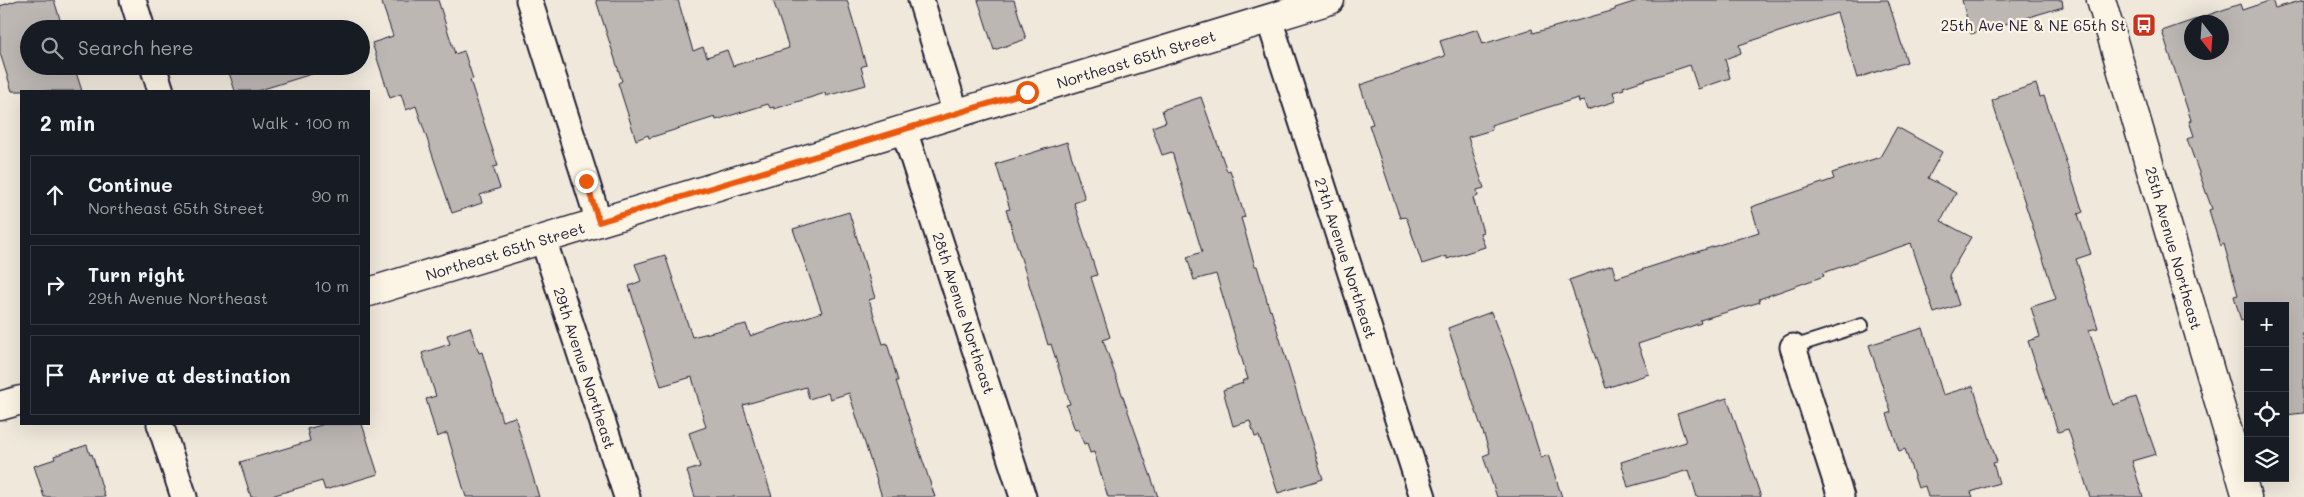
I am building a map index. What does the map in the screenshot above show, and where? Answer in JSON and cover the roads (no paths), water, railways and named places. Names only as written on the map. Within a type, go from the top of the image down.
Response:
[{"type":"main road","name":"25th Avenue Northeast","points":[[2101,0],[2247,497]]},
{"type":"main road","name":"Northeast 65th Street","points":[[370,292],[1319,2]]},
{"type":"main road","points":[[0,406],[20,400]]},
{"type":"street","points":[[133,0],[139,20]]},
{"type":"street","points":[[529,0],[599,222]]},
{"type":"street","points":[[921,0],[956,114]]},
{"type":"street","name":"27th Avenue Northeast","points":[[1269,18],[1423,497]]},
{"type":"street","points":[[156,75],[161,90]]},
{"type":"street","name":"28th Avenue Northeast","points":[[904,130],[1023,497]]},
{"type":"street","name":"29th Avenue Northeast","points":[[543,239],[627,497]]},
{"type":"street","points":[[1794,347],[1841,497]]},
{"type":"street","points":[[160,425],[184,497]]},
{"type":"lane","points":[[1794,347],[1862,325]]},
{"type":"place","name":"25th Ave NE & NE 65th St","points":[[2144,25]]}]
